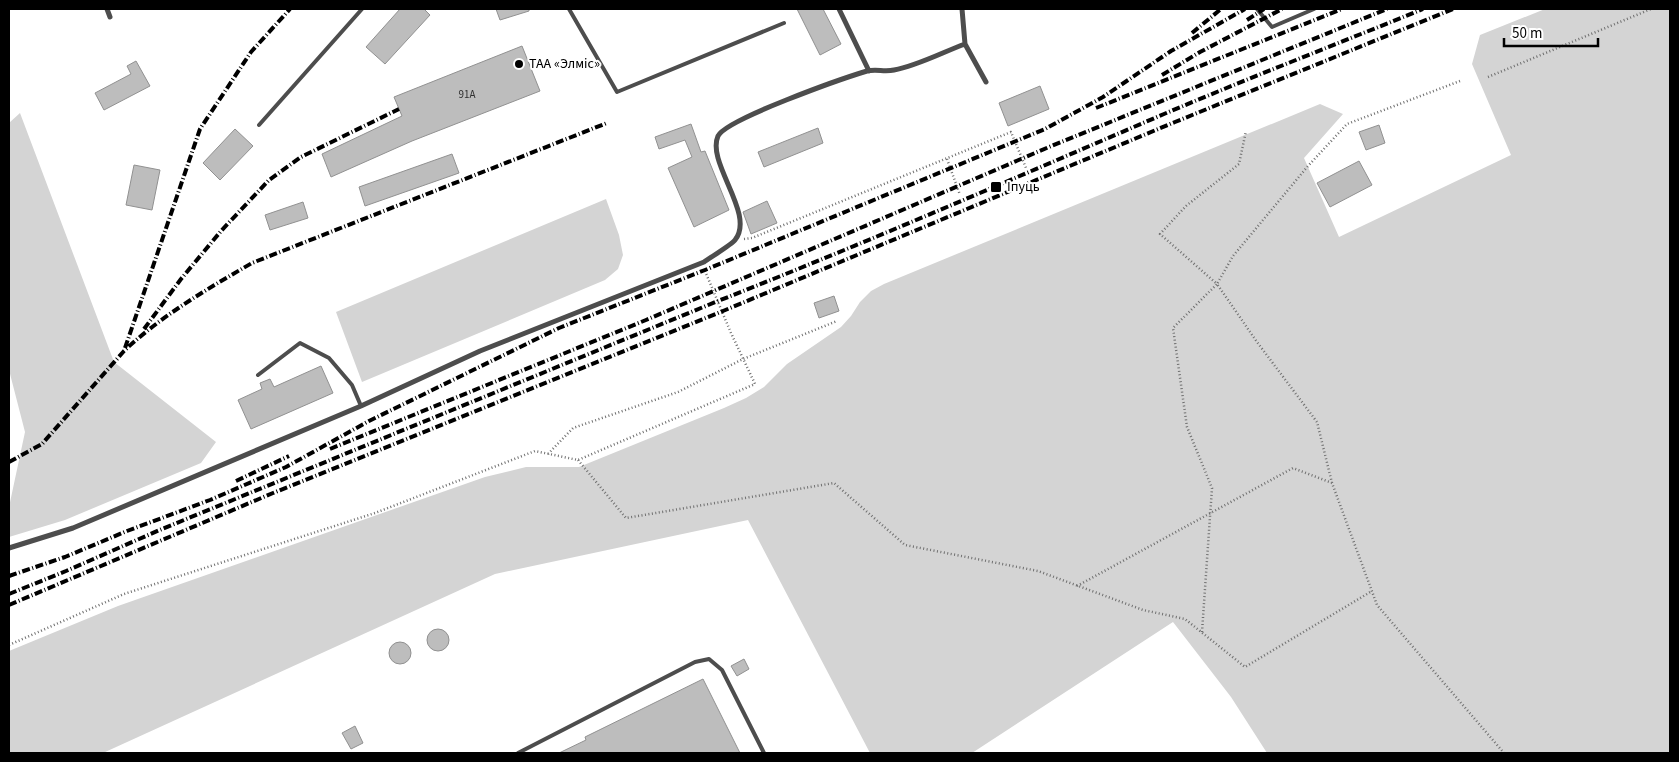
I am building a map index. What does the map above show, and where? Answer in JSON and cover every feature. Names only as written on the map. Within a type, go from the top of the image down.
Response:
[{"type":"street","points":[[107,9],[110,17]]},
{"type":"street","points":[[839,9],[869,71]]},
{"type":"street","points":[[962,9],[965,44],[986,82]]},
{"type":"street","points":[[9,548],[73,528],[361,406],[480,350],[704,262],[735,240],[741,229],[740,216],[715,148],[719,134],[729,125],[751,114],[869,71],[893,70],[965,44]]},
{"type":"lane","points":[[259,126],[362,9]]},
{"type":"lane","points":[[569,9],[617,92],[784,23]]},
{"type":"lane","points":[[1257,9],[1272,27],[1314,9]]},
{"type":"lane","points":[[258,375],[300,343],[329,358],[352,385],[361,406]]},
{"type":"lane","points":[[518,753],[695,662],[709,659],[722,670],[764,753]]},
{"type":"path","points":[[1488,77],[1651,9]]},
{"type":"path","points":[[1202,632],[1212,488],[1187,427],[1173,328],[1217,284],[1233,256],[1308,166],[1347,124],[1460,81]]},
{"type":"path","points":[[1246,131],[1239,164],[1186,206],[1160,234],[1217,284],[1257,342],[1318,422],[1332,483],[1377,605],[1504,753]]},
{"type":"path","points":[[735,240],[752,238],[1011,132],[1026,168]]},
{"type":"path","points":[[947,158],[960,196]]},
{"type":"path","points":[[9,645],[124,594],[375,512],[535,451],[578,460],[755,384],[710,284],[704,262]]},
{"type":"path","points":[[548,454],[573,428],[678,392],[743,359],[836,321]]},
{"type":"path","points":[[578,460],[626,518],[834,483],[905,545],[1038,571],[1143,610],[1185,619],[1244,667],[1372,591]]},
{"type":"path","points":[[1077,586],[1293,468],[1332,483]]},
{"type":"shaded area","points":[[1545,9],[1670,9],[1670,753],[1267,753],[1231,697],[1173,622],[972,753],[870,753],[748,520],[495,574],[103,753],[9,753],[9,651],[118,606],[485,477],[526,467],[579,467],[724,408],[764,387],[787,364],[841,327],[871,291],[884,284],[1320,104],[1343,114],[1304,158],[1339,237],[1511,155],[1472,64],[1480,35]]},
{"type":"shaded area","points":[[20,113],[114,362],[216,442],[201,463],[65,520],[9,537],[9,507],[25,432],[9,370],[9,123]]},
{"type":"shaded area","points":[[606,199],[619,235],[623,255],[618,269],[605,280],[362,382],[336,312]]},
{"type":"building","points":[[400,9],[424,9],[430,15],[385,64],[366,47]]},
{"type":"building","points":[[496,9],[529,9],[529,11],[500,20]]},
{"type":"building","points":[[797,9],[823,9],[841,44],[820,55]]},
{"type":"building","points":[[522,46],[540,91],[412,141],[331,177],[322,154],[402,116],[394,97]]},
{"type":"building","points":[[136,61],[150,86],[104,110],[95,93],[131,74],[127,66]]},
{"type":"building","points":[[1040,86],[1049,109],[1008,126],[999,103]]},
{"type":"building","points":[[691,124],[701,152],[705,151],[729,210],[694,227],[668,168],[692,157],[685,140],[659,149],[655,137]]},
{"type":"building","points":[[1379,125],[1385,143],[1366,150],[1359,132]]},
{"type":"building","points":[[818,128],[823,143],[764,167],[758,152]]},
{"type":"building","points":[[235,129],[253,146],[220,180],[203,163]]},
{"type":"building","points":[[452,154],[459,173],[365,206],[359,187]]},
{"type":"building","points":[[1359,161],[1372,185],[1330,207],[1317,183]]},
{"type":"building","points":[[134,165],[160,170],[152,210],[126,205]]},
{"type":"building","points":[[767,201],[777,223],[751,234],[743,212]]},
{"type":"building","points":[[303,202],[308,218],[270,230],[265,215]]},
{"type":"building","points":[[834,296],[839,311],[819,318],[814,303]]},
{"type":"building","points":[[321,366],[333,393],[251,429],[238,400],[262,389],[260,383],[270,379],[274,387]]},
{"type":"building","points":[[438,629],[446,632],[449,640],[446,648],[438,651],[430,648],[427,640],[430,632]]},
{"type":"building","points":[[400,642],[408,645],[411,653],[408,661],[400,664],[392,661],[389,653],[392,645]]},
{"type":"building","points":[[744,659],[749,669],[737,676],[731,666]]},
{"type":"building","points":[[703,679],[740,753],[559,753],[586,740],[585,737]]},
{"type":"building","points":[[355,726],[363,743],[351,749],[342,733]]},
{"type":"railway","points":[[125,348],[200,129],[251,52],[290,9]]},
{"type":"railway","points":[[1192,33],[1221,9]]},
{"type":"railway","points":[[9,576],[65,557],[127,531],[210,500],[286,467],[369,421],[559,328],[705,270],[1045,129],[1103,97],[1171,51],[1245,9]]},
{"type":"railway","points":[[1247,20],[1264,9]]},
{"type":"railway","points":[[1162,75],[1200,52],[1282,9]]},
{"type":"railway","points":[[1096,108],[1342,9]]},
{"type":"railway","points":[[330,449],[646,320],[1049,147],[1387,9]]},
{"type":"railway","points":[[9,594],[162,529],[886,233],[1196,101],[1423,9]]},
{"type":"railway","points":[[9,605],[273,493],[723,311],[1175,122],[1453,9]]},
{"type":"railway","points":[[144,329],[181,279],[221,231],[269,180],[301,157],[399,109]]},
{"type":"railway","points":[[9,462],[42,444],[124,351],[138,338],[185,304],[252,263],[607,123]]},
{"type":"railway","points":[[236,481],[289,456]]},
{"type":"place","name":"ТАА «Элміс»","points":[[519,64]]},
{"type":"place","name":"Іпуць","points":[[996,187]]}]
